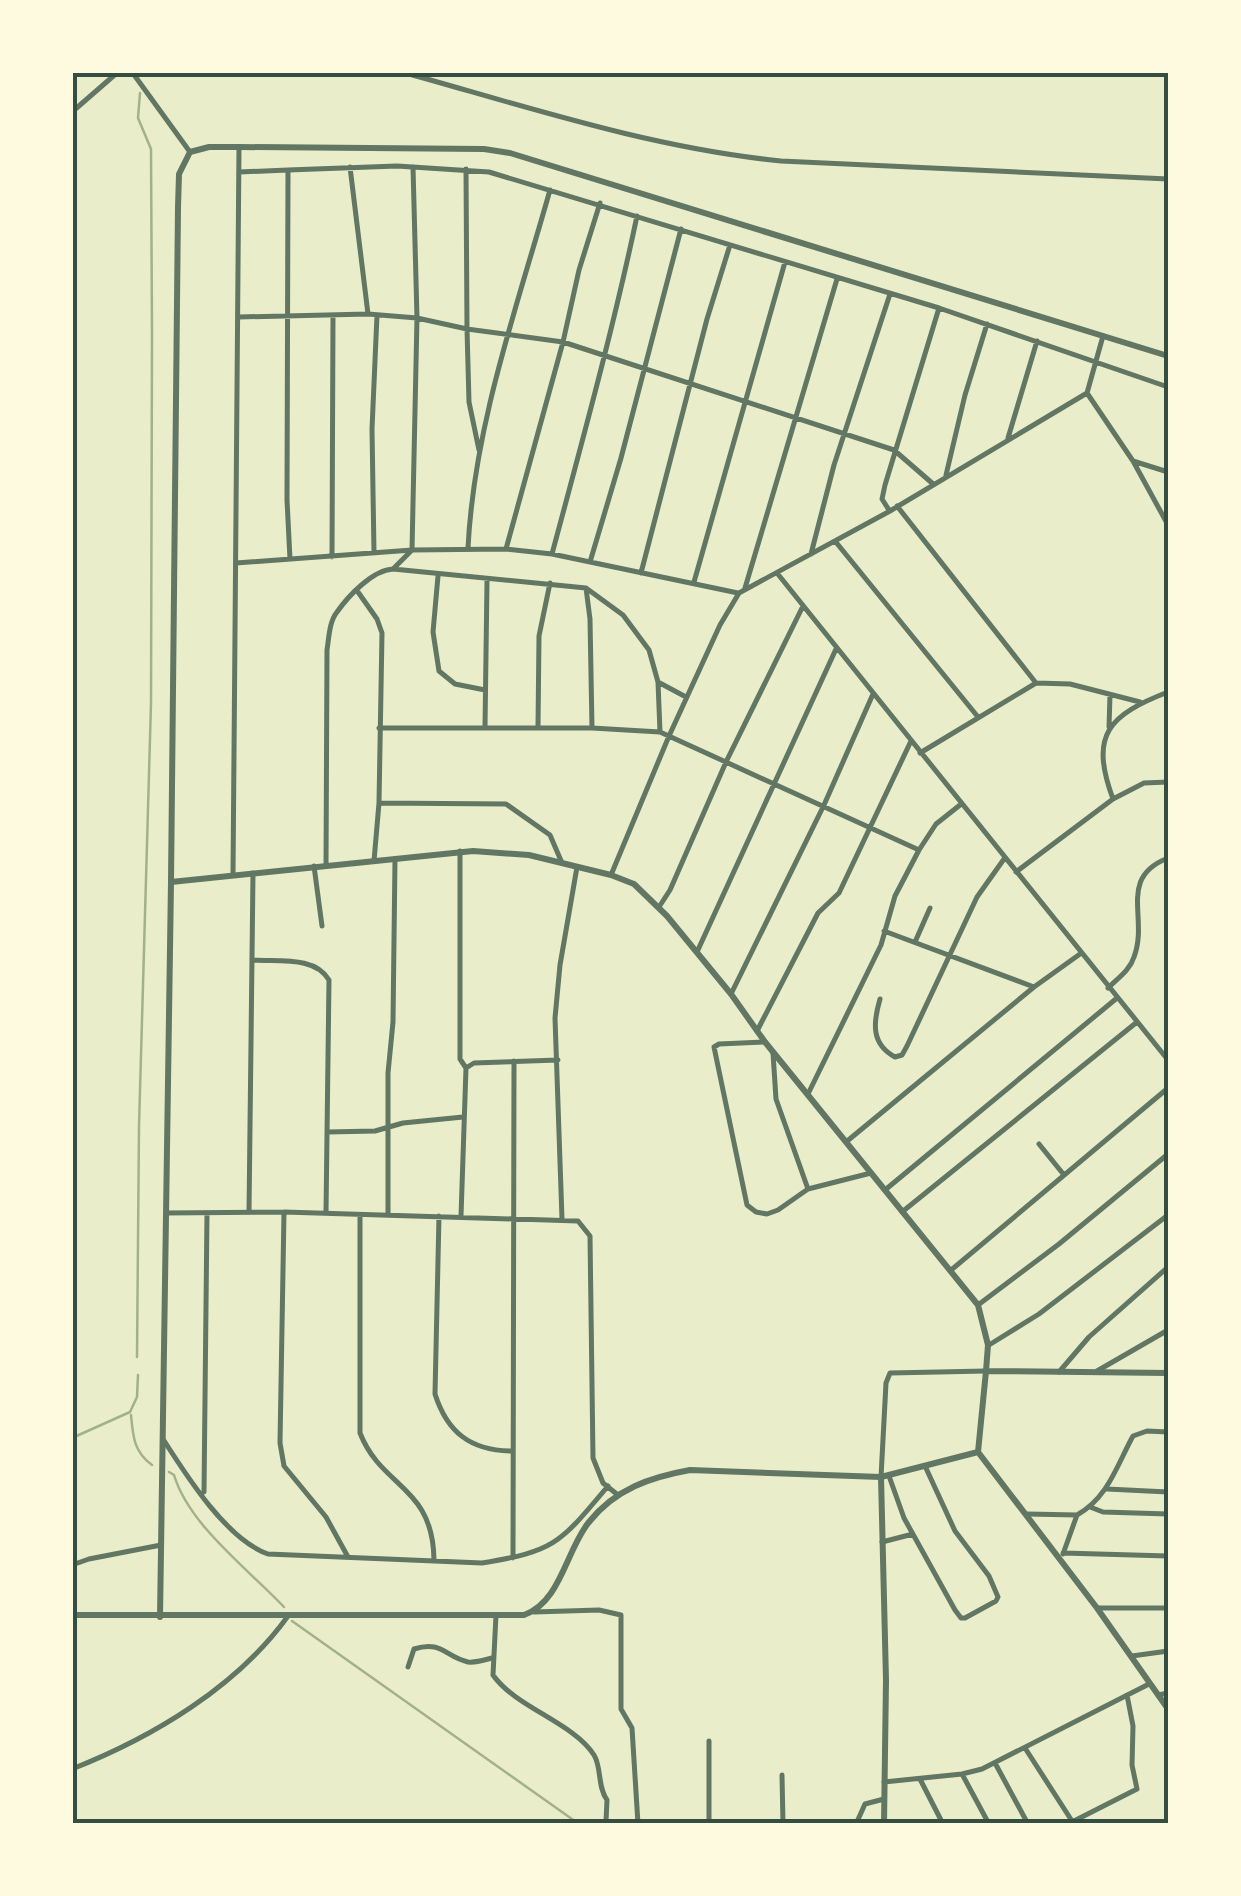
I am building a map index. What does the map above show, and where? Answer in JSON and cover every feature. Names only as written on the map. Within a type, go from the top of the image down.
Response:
[{"type":"street","points":[[72,112],[118,72]]},
{"type":"street","points":[[132,72],[190,152]]},
{"type":"street","points":[[402,72],[653,142],[727,156],[1168,179]]},
{"type":"street","points":[[190,152],[239,148],[484,149],[510,153],[1168,356]]},
{"type":"street","points":[[233,875],[239,148]]},
{"type":"street","points":[[160,1617],[178,207],[179,174],[190,152]]},
{"type":"street","points":[[350,167],[368,314]]},
{"type":"street","points":[[239,172],[413,167],[502,175],[939,308],[1168,387]]},
{"type":"street","points":[[394,570],[412,550],[417,318],[413,167]]},
{"type":"street","points":[[466,169],[469,402],[479,453]]},
{"type":"street","points":[[288,170],[290,559]]},
{"type":"street","points":[[468,548],[479,453],[550,190]]},
{"type":"street","points":[[506,549],[600,203]]},
{"type":"street","points":[[552,554],[636,216]]},
{"type":"street","points":[[590,562],[680,229]]},
{"type":"street","points":[[640,573],[730,245]]},
{"type":"street","points":[[694,583],[785,262]]},
{"type":"street","points":[[745,588],[837,278]]},
{"type":"street","points":[[811,555],[844,434],[890,294]]},
{"type":"street","points":[[890,511],[882,499],[939,308]]},
{"type":"street","points":[[239,317],[368,314],[417,318],[508,336],[563,342],[894,450],[932,483]]},
{"type":"street","points":[[374,553],[372,429],[376,315]]},
{"type":"street","points":[[332,558],[333,316]]},
{"type":"street","points":[[946,475],[988,324]]},
{"type":"street","points":[[612,876],[669,736],[739,593],[890,511],[1087,393],[1103,336]]},
{"type":"street","points":[[1008,438],[1037,341]]},
{"type":"street","points":[[1087,393],[1168,525]]},
{"type":"street","points":[[1132,461],[1168,472]]},
{"type":"street","points":[[896,506],[1036,683]]},
{"type":"street","points":[[835,541],[979,718]]},
{"type":"street","points":[[236,564],[412,550],[506,549],[552,554],[739,593]]},
{"type":"street","points":[[392,552],[394,570]]},
{"type":"street","points":[[326,866],[327,650],[336,612],[369,577],[394,570],[586,588],[624,615],[649,650],[658,682],[660,732]]},
{"type":"street","points":[[777,573],[1168,1060]]},
{"type":"street","points":[[438,576],[433,632],[439,671],[455,684],[485,690]]},
{"type":"street","points":[[484,728],[487,581]]},
{"type":"street","points":[[538,728],[540,636],[550,583]]},
{"type":"street","points":[[586,588],[592,728]]},
{"type":"street","points":[[358,592],[382,633],[374,862]]},
{"type":"street","points":[[659,907],[803,606]]},
{"type":"street","points":[[697,952],[836,649]]},
{"type":"street","points":[[658,682],[687,697]]},
{"type":"street","points":[[920,753],[1036,683],[1070,684],[1140,702]]},
{"type":"street","points":[[1109,730],[1140,702],[1168,692]]},
{"type":"street","points":[[731,994],[824,805],[873,694]]},
{"type":"street","points":[[1110,695],[1102,769],[1113,799]]},
{"type":"street","points":[[379,728],[592,728],[660,732],[919,850]]},
{"type":"street","points":[[757,1030],[818,913],[839,893],[911,742]]},
{"type":"street","points":[[1016,872],[1113,799],[1144,783],[1168,782]]},
{"type":"street","points":[[379,803],[506,804],[550,835],[562,864]]},
{"type":"street","points":[[808,1094],[881,945],[895,896],[919,850],[936,824],[962,804]]},
{"type":"street","points":[[171,882],[460,852],[507,852],[634,884],[697,952],[978,1305],[988,1345],[978,1452],[1061,1557],[1168,1709]]},
{"type":"street","points":[[460,852],[460,1059],[466,1068],[462,1216]]},
{"type":"street","points":[[1108,988],[1128,968],[1136,950],[1142,875],[1168,858]]},
{"type":"street","points":[[388,1215],[395,859]]},
{"type":"street","points":[[880,999],[876,1038],[879,1046],[895,1057],[902,1055],[976,896],[1004,859]]},
{"type":"street","points":[[314,866],[322,926]]},
{"type":"street","points":[[562,1219],[557,991],[577,867]]},
{"type":"street","points":[[249,1212],[253,872]]},
{"type":"street","points":[[915,942],[930,908]]},
{"type":"street","points":[[884,930],[1034,987]]},
{"type":"street","points":[[846,1142],[1034,987],[1080,954]]},
{"type":"street","points":[[254,960],[313,964],[323,969],[329,980],[326,1214]]},
{"type":"street","points":[[885,1190],[1116,998]]},
{"type":"street","points":[[902,1212],[1136,1022]]},
{"type":"street","points":[[766,1042],[714,1047],[748,1205],[767,1214],[808,1189],[871,1173]]},
{"type":"street","points":[[773,1050],[776,1099],[808,1189]]},
{"type":"street","points":[[466,1068],[474,1063],[558,1060]]},
{"type":"street","points":[[512,1558],[514,1061]]},
{"type":"street","points":[[950,1271],[1168,1088]]},
{"type":"street","points":[[327,1132],[374,1132],[463,1117]]},
{"type":"street","points":[[1038,1144],[1064,1175]]},
{"type":"street","points":[[978,1305],[1168,1154]]},
{"type":"street","points":[[204,1495],[207,1212]]},
{"type":"street","points":[[166,1213],[284,1212],[578,1222],[590,1236],[593,1458],[608,1486],[618,1494]]},
{"type":"street","points":[[284,1212],[280,1443],[284,1466],[326,1517],[348,1557]]},
{"type":"street","points":[[360,1215],[360,1433],[430,1520],[434,1560]]},
{"type":"street","points":[[988,1345],[1039,1314],[1168,1215]]},
{"type":"street","points":[[439,1216],[435,1394],[441,1413],[471,1445],[511,1450]]},
{"type":"street","points":[[1059,1372],[1088,1337],[1168,1267]]},
{"type":"street","points":[[1095,1372],[1168,1330]]},
{"type":"street","points":[[884,1824],[886,1680],[882,1542],[886,1383],[890,1373],[1168,1372]]},
{"type":"street","points":[[1026,1514],[1077,1515],[1106,1489],[1133,1436],[1138,1432],[1168,1432]]},
{"type":"street","points":[[162,1438],[246,1543],[268,1554],[482,1563],[512,1558],[540,1552],[567,1535],[608,1486]]},
{"type":"street","points":[[534,1612],[544,1605],[586,1524],[618,1494],[661,1476],[690,1470],[885,1476],[978,1452]]},
{"type":"street","points":[[885,1476],[912,1534],[961,1618],[996,1601],[997,1592],[955,1531],[925,1466]]},
{"type":"street","points":[[1106,1489],[1168,1492]]},
{"type":"street","points":[[1090,1507],[1103,1512],[1168,1514]]},
{"type":"street","points":[[1061,1557],[1077,1515]]},
{"type":"street","points":[[882,1542],[912,1534]]},
{"type":"street","points":[[72,1565],[88,1558],[161,1545]]},
{"type":"street","points":[[1061,1557],[1168,1556]]},
{"type":"street","points":[[1097,1608],[1168,1608]]},
{"type":"street","points":[[72,1616],[524,1615],[599,1610],[620,1615],[621,1708],[632,1728],[638,1824]]},
{"type":"street","points":[[496,1615],[493,1675],[498,1683],[571,1734],[595,1756],[602,1792],[608,1800],[606,1821]]},
{"type":"street","points":[[72,1769],[150,1734],[228,1678],[272,1638],[288,1616]]},
{"type":"street","points":[[408,1667],[414,1650],[422,1647],[445,1649],[468,1662],[492,1658]]},
{"type":"street","points":[[1129,1656],[1168,1652]]},
{"type":"street","points":[[884,1782],[962,1774],[995,1762],[1149,1684]]},
{"type":"street","points":[[1158,1695],[1168,1693]]},
{"type":"street","points":[[1025,1748],[1071,1823],[1137,1790],[1127,1696]]},
{"type":"street","points":[[709,1741],[709,1824]]},
{"type":"street","points":[[995,1762],[1028,1824]]},
{"type":"street","points":[[962,1774],[989,1824]]},
{"type":"street","points":[[782,1775],[783,1824]]},
{"type":"street","points":[[920,1779],[942,1824]]},
{"type":"street","points":[[856,1824],[865,1804],[884,1799]]},
{"type":"waterway","points":[[137,1357],[151,703],[152,335],[151,149],[138,118],[140,93]]},
{"type":"waterway","points":[[72,1438],[130,1412],[137,1397],[138,1375]]},
{"type":"waterway","points":[[131,1415],[138,1449],[152,1465]]},
{"type":"waterway","points":[[169,1472],[206,1529],[284,1607]]},
{"type":"waterway","points":[[292,1621],[579,1824]]}]
